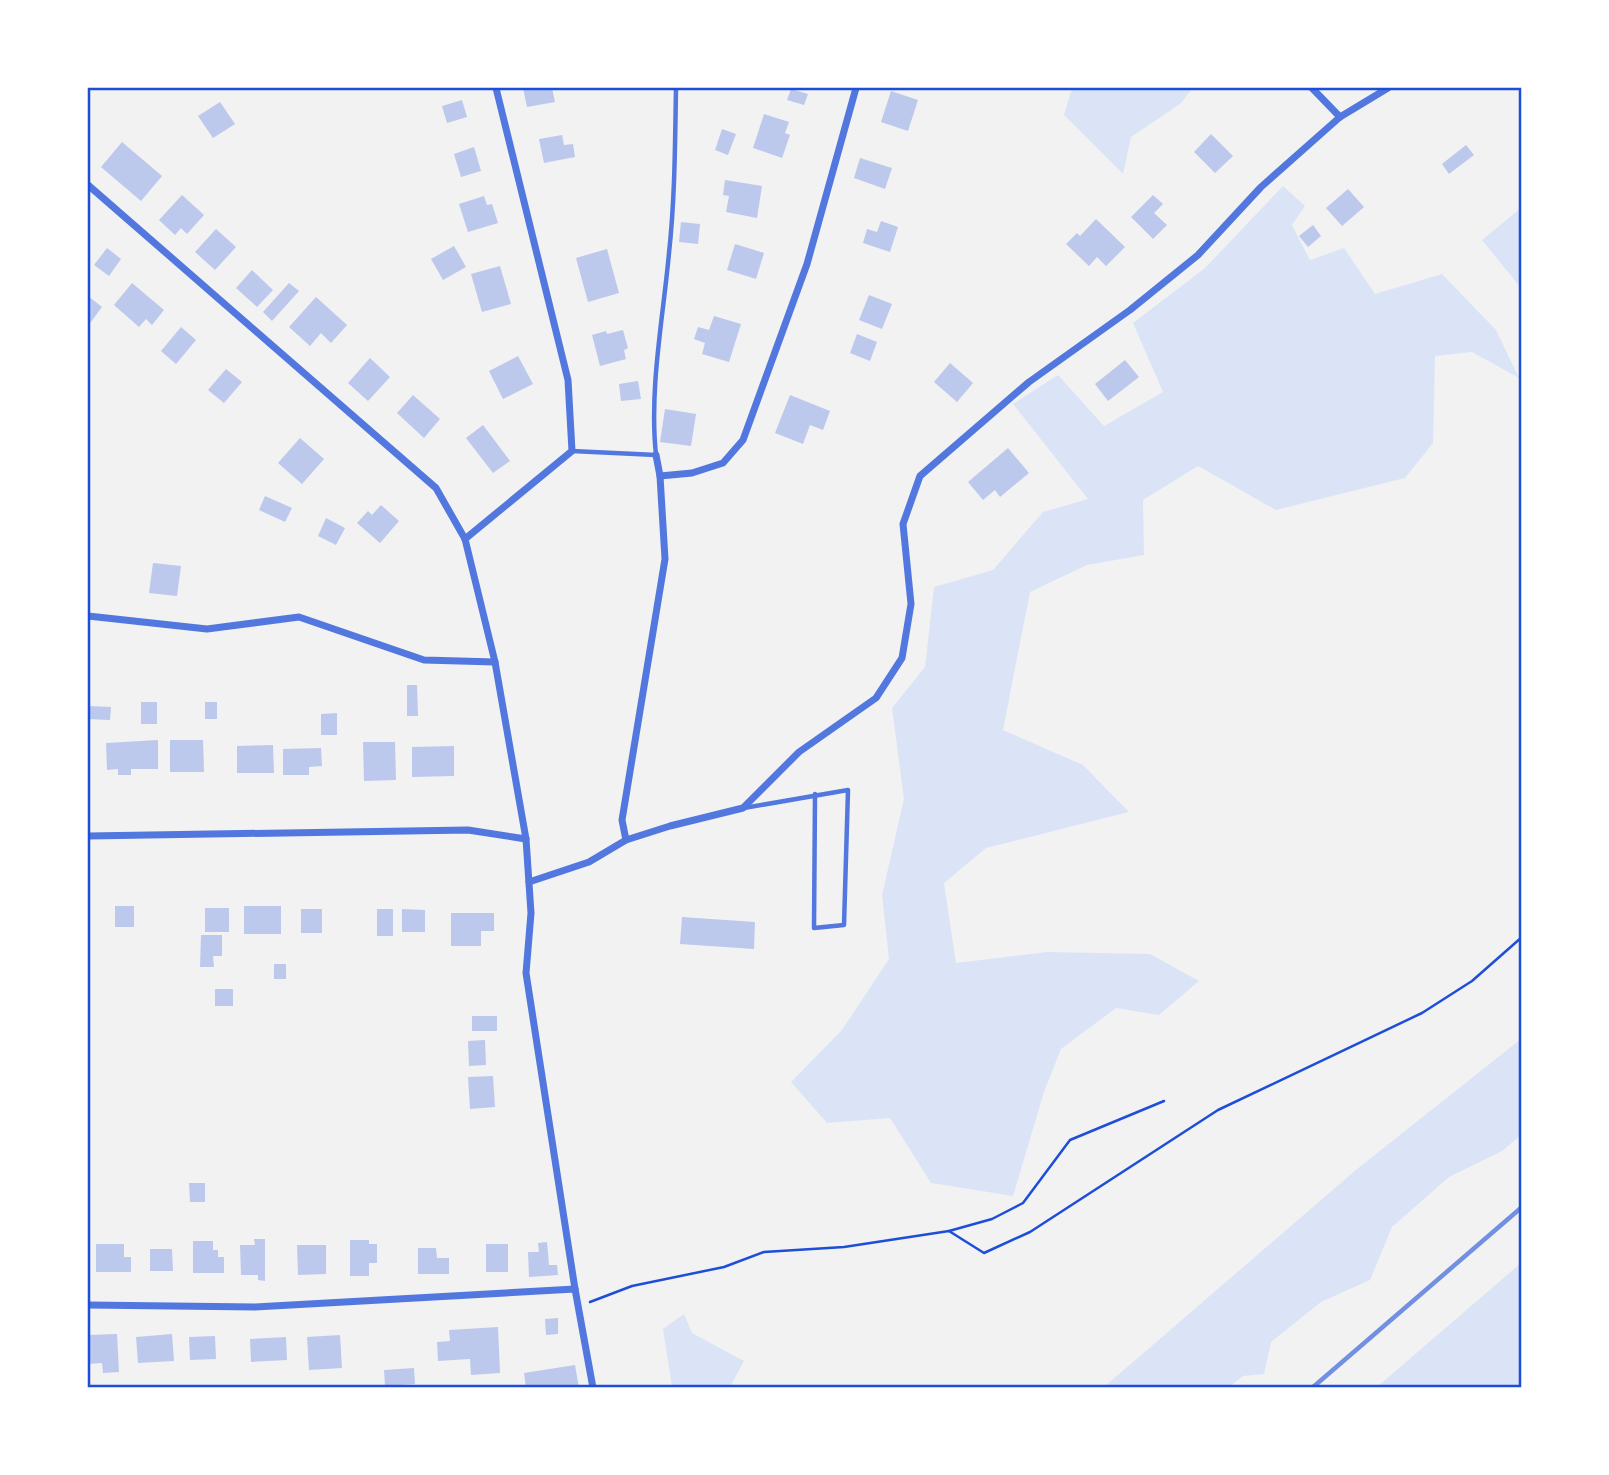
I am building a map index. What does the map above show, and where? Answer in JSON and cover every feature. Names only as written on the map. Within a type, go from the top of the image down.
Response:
[{"type":"street","points":[[465,539],[572,451],[568,380],[496,88]]},
{"type":"street","points":[[660,476],[692,473],[723,463],[743,440],[807,264],[856,88]]},
{"type":"street","points":[[1312,88],[1340,117]]},
{"type":"street","points":[[529,882],[589,862],[626,840],[743,808],[799,752],[876,698],[902,658],[911,604],[903,524],[920,476],[1028,382],[1130,310],[1198,254],[1261,187],[1340,117],[1388,88]]},
{"type":"street","points":[[88,185],[436,488],[465,539],[495,662],[526,839],[531,913],[526,973],[593,1388]]},
{"type":"street","points":[[626,840],[622,820],[665,559],[660,476],[656,456]]},
{"type":"street","points":[[88,617],[207,629],[299,617],[424,660],[495,662]]},
{"type":"street","points":[[88,836],[468,830],[526,839]]},
{"type":"street","points":[[88,1305],[255,1307],[575,1289]]},
{"type":"lane","points":[[572,451],[656,456],[654,432],[658,369],[674,210],[676,88]]},
{"type":"lane","points":[[743,808],[815,794],[848,790],[844,925],[814,928],[815,794]]},
{"type":"path","points":[[949,1231],[984,1253],[1030,1232],[1218,1110],[1422,1013],[1472,981],[1521,937]]},
{"type":"path","points":[[578,1307],[632,1286],[724,1268],[764,1252],[844,1247],[949,1231],[992,1219],[1023,1203],[1070,1140],[1164,1101]]},
{"type":"shaded area","points":[[1072,88],[1193,88],[1180,104],[1131,137],[1123,174],[1064,115]]},
{"type":"shaded area","points":[[1283,186],[1305,206],[1292,225],[1310,260],[1344,248],[1375,294],[1442,274],[1496,330],[1519,378],[1472,352],[1435,356],[1433,443],[1405,478],[1276,510],[1198,466],[1143,500],[1144,555],[1087,565],[1030,592],[1003,730],[1083,765],[1129,812],[986,848],[944,883],[956,963],[1047,952],[1150,954],[1199,981],[1159,1015],[1116,1008],[1061,1049],[1044,1092],[1013,1196],[931,1183],[890,1118],[827,1123],[791,1082],[842,1030],[889,959],[882,895],[904,799],[892,708],[925,667],[934,587],[993,570],[1043,512],[1088,499],[1013,404],[1058,375],[1104,426],[1163,392],[1133,323],[1205,268]]},
{"type":"shaded area","points":[[1521,208],[1521,288],[1482,240]]},
{"type":"shaded area","points":[[1521,1039],[1521,1135],[1502,1151],[1449,1177],[1392,1227],[1370,1280],[1321,1302],[1271,1342],[1264,1374],[1243,1376],[1229,1387],[1104,1387],[1357,1169]]},
{"type":"shaded area","points":[[1521,1263],[1521,1387],[1377,1387]]},
{"type":"shaded area","points":[[684,1314],[692,1333],[744,1361],[730,1387],[672,1387],[663,1329]]},
{"type":"building","points":[[523,88],[552,88],[555,102],[527,107]]},
{"type":"building","points":[[791,89],[808,94],[804,105],[787,100]]},
{"type":"building","points":[[891,91],[918,100],[908,131],[881,122]]},
{"type":"building","points":[[462,100],[467,117],[447,123],[442,106]]},
{"type":"building","points":[[220,102],[235,124],[213,138],[198,116]]},
{"type":"building","points":[[764,114],[789,122],[785,133],[790,135],[782,158],[753,148]]},
{"type":"building","points":[[722,129],[736,134],[728,155],[715,150]]},
{"type":"building","points":[[1211,134],[1233,156],[1215,173],[1194,152]]},
{"type":"building","points":[[562,135],[564,145],[573,144],[575,157],[544,163],[539,139]]},
{"type":"building","points":[[122,142],[162,176],[141,201],[101,167]]},
{"type":"building","points":[[1466,145],[1474,155],[1449,174],[1442,164]]},
{"type":"building","points":[[474,147],[481,171],[461,177],[454,154]]},
{"type":"building","points":[[860,158],[892,168],[885,189],[854,178]]},
{"type":"building","points":[[725,180],[762,186],[757,218],[726,212],[729,196],[723,195]]},
{"type":"building","points":[[1348,189],[1364,207],[1342,226],[1326,208]]},
{"type":"building","points":[[182,195],[204,215],[187,234],[181,228],[175,235],[159,220]]},
{"type":"building","points":[[1153,195],[1163,204],[1154,213],[1167,225],[1153,239],[1131,217]]},
{"type":"building","points":[[484,196],[487,205],[492,204],[498,223],[468,232],[459,204]]},
{"type":"building","points":[[1096,219],[1125,247],[1106,266],[1097,257],[1089,266],[1066,244],[1077,233],[1080,236]]},
{"type":"building","points":[[881,221],[898,227],[890,252],[863,243],[867,229],[877,232]]},
{"type":"building","points":[[681,222],[700,224],[698,244],[679,242]]},
{"type":"building","points":[[1313,225],[1321,236],[1308,247],[1299,236]]},
{"type":"building","points":[[216,229],[236,247],[215,270],[195,252]]},
{"type":"building","points":[[735,244],[764,253],[756,279],[727,270]]},
{"type":"building","points":[[454,246],[466,267],[443,280],[431,259]]},
{"type":"building","points":[[107,248],[121,259],[109,276],[94,265]]},
{"type":"building","points":[[607,249],[619,293],[588,302],[576,258]]},
{"type":"building","points":[[500,266],[511,304],[482,312],[471,274]]},
{"type":"building","points":[[252,270],[273,290],[257,307],[236,288]]},
{"type":"building","points":[[132,283],[164,310],[152,325],[146,319],[139,327],[114,305]]},
{"type":"building","points":[[289,283],[299,291],[272,321],[263,312]]},
{"type":"building","points":[[869,295],[892,304],[882,329],[859,320]]},
{"type":"building","points":[[88,296],[102,307],[88,326]]},
{"type":"building","points":[[316,297],[347,325],[331,343],[321,333],[310,346],[289,327]]},
{"type":"building","points":[[714,316],[741,324],[729,362],[702,354],[705,343],[694,339],[698,327],[709,330]]},
{"type":"building","points":[[181,327],[196,340],[176,364],[161,351]]},
{"type":"building","points":[[623,330],[628,348],[624,350],[626,359],[600,366],[592,335]]},
{"type":"building","points":[[857,334],[877,342],[870,361],[850,353]]},
{"type":"building","points":[[518,356],[533,384],[503,399],[489,371]]},
{"type":"building","points":[[370,358],[390,377],[368,401],[348,383]]},
{"type":"building","points":[[1125,360],[1139,377],[1108,401],[1095,384]]},
{"type":"building","points":[[950,363],[973,383],[957,402],[934,382]]},
{"type":"building","points":[[226,369],[242,382],[224,403],[208,390]]},
{"type":"building","points":[[638,381],[641,399],[621,401],[619,384]]},
{"type":"building","points":[[413,395],[440,419],[424,438],[397,413]]},
{"type":"building","points":[[790,395],[830,411],[823,430],[810,425],[803,444],[775,433]]},
{"type":"building","points":[[665,409],[696,414],[691,446],[660,442]]},
{"type":"building","points":[[483,425],[510,461],[493,473],[466,438]]},
{"type":"building","points":[[300,438],[324,459],[302,484],[278,463]]},
{"type":"building","points":[[1008,448],[1029,473],[1000,497],[995,490],[983,500],[968,482]]},
{"type":"building","points":[[265,496],[292,508],[285,522],[259,510]]},
{"type":"building","points":[[381,505],[399,521],[380,543],[357,523],[368,511],[372,515]]},
{"type":"building","points":[[326,518],[345,528],[336,545],[318,536]]},
{"type":"building","points":[[153,563],[181,566],[177,596],[149,593]]},
{"type":"building","points":[[407,685],[417,685],[418,716],[407,716]]},
{"type":"building","points":[[141,702],[157,702],[157,724],[141,724]]},
{"type":"building","points":[[205,702],[217,702],[217,719],[205,719]]},
{"type":"building","points":[[88,706],[111,707],[110,720],[88,719]]},
{"type":"building","points":[[337,713],[337,735],[321,735],[321,714]]},
{"type":"building","points":[[158,740],[158,769],[131,769],[131,775],[118,775],[118,769],[107,770],[106,743]]},
{"type":"building","points":[[170,740],[203,740],[204,772],[170,772]]},
{"type":"building","points":[[363,742],[395,742],[396,780],[364,781]]},
{"type":"building","points":[[273,745],[274,773],[237,773],[237,746]]},
{"type":"building","points":[[454,746],[454,776],[412,777],[412,747]]},
{"type":"building","points":[[321,748],[322,766],[309,767],[309,775],[283,775],[283,749]]},
{"type":"building","points":[[115,906],[134,906],[134,927],[115,927]]},
{"type":"building","points":[[244,906],[281,906],[281,934],[244,934]]},
{"type":"building","points":[[205,908],[229,908],[229,932],[205,932]]},
{"type":"building","points":[[301,909],[322,909],[322,933],[301,933]]},
{"type":"building","points":[[377,909],[393,909],[393,936],[377,936]]},
{"type":"building","points":[[402,909],[425,910],[425,932],[402,932]]},
{"type":"building","points":[[451,913],[494,913],[494,931],[481,931],[481,946],[451,946]]},
{"type":"building","points":[[682,917],[755,922],[754,949],[680,944]]},
{"type":"building","points":[[201,935],[222,935],[222,956],[213,956],[214,967],[200,967]]},
{"type":"building","points":[[274,964],[286,964],[286,979],[274,979]]},
{"type":"building","points":[[215,989],[233,989],[233,1006],[215,1006]]},
{"type":"building","points":[[472,1016],[497,1016],[497,1031],[472,1031]]},
{"type":"building","points":[[485,1040],[486,1065],[469,1066],[468,1041]]},
{"type":"building","points":[[493,1076],[495,1107],[470,1109],[468,1077]]},
{"type":"building","points":[[189,1183],[205,1183],[205,1202],[190,1202]]},
{"type":"building","points":[[254,1239],[265,1239],[265,1281],[258,1280],[258,1275],[241,1275],[240,1245],[255,1245]]},
{"type":"building","points":[[350,1240],[369,1240],[369,1244],[377,1244],[377,1263],[369,1263],[369,1276],[350,1276]]},
{"type":"building","points":[[193,1241],[213,1241],[213,1250],[218,1250],[218,1257],[224,1257],[224,1273],[193,1273]]},
{"type":"building","points":[[547,1242],[549,1265],[557,1265],[558,1275],[529,1277],[528,1252],[539,1252],[538,1243]]},
{"type":"building","points":[[96,1244],[124,1244],[124,1257],[131,1257],[131,1272],[96,1272]]},
{"type":"building","points":[[486,1244],[508,1244],[508,1272],[486,1272]]},
{"type":"building","points":[[297,1245],[326,1245],[326,1274],[298,1275]]},
{"type":"building","points":[[418,1248],[436,1248],[437,1258],[449,1258],[449,1274],[418,1274]]},
{"type":"building","points":[[150,1249],[172,1249],[173,1271],[150,1271]]},
{"type":"building","points":[[558,1318],[558,1334],[546,1335],[545,1319]]},
{"type":"building","points":[[498,1327],[500,1373],[471,1375],[470,1359],[438,1361],[437,1342],[450,1341],[449,1330]]},
{"type":"building","points":[[117,1334],[119,1372],[103,1373],[102,1363],[88,1364],[88,1335]]},
{"type":"building","points":[[172,1334],[174,1361],[138,1363],[136,1337]]},
{"type":"building","points":[[340,1335],[342,1368],[309,1370],[307,1337]]},
{"type":"building","points":[[215,1336],[216,1359],[190,1360],[189,1337]]},
{"type":"building","points":[[286,1337],[287,1360],[251,1362],[250,1339]]},
{"type":"building","points":[[575,1365],[579,1388],[526,1388],[524,1373]]},
{"type":"building","points":[[414,1368],[415,1384],[385,1386],[384,1370]]},
{"type":"railway","points":[[1312,1388],[1522,1207]]}]
